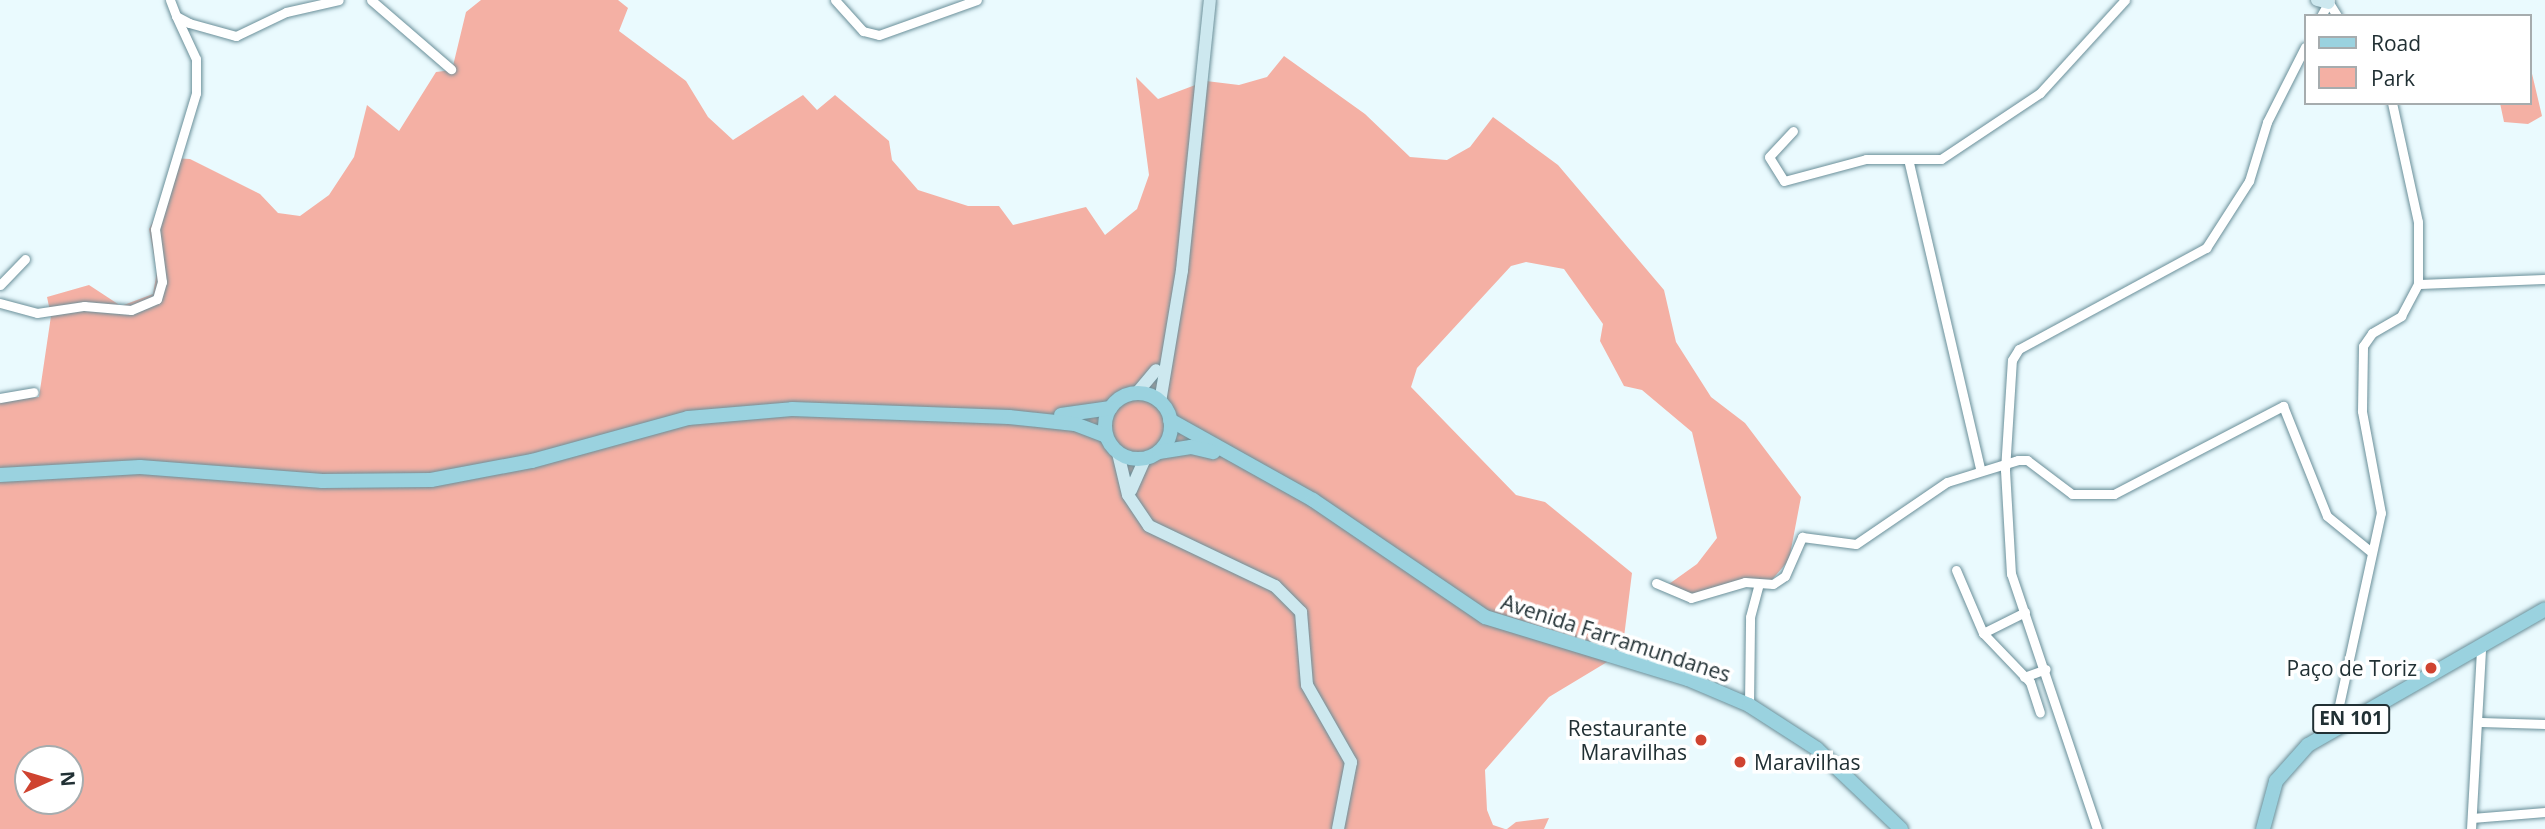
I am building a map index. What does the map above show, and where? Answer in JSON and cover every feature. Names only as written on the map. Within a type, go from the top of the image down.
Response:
[{"type":"main road","points":[[1009,417],[1111,408],[1136,394],[1160,402],[1170,420],[1235,457]]},
{"type":"main road","points":[[1106,436],[1111,408]]},
{"type":"main road","points":[[0,475],[140,467],[383,484],[477,474],[734,411],[1009,417],[1075,424],[1106,436],[1118,453],[1145,458],[1159,452],[1191,446],[1235,457]]},
{"type":"main road","points":[[1159,452],[1170,420]]},
{"type":"main road","name":"Avenida Farramundanes","points":[[1235,457],[1313,500],[1485,617],[1688,679],[1749,705],[1817,749],[1901,829]]},
{"type":"main road","name":"EN 101","points":[[2263,829],[2276,780],[2292,758],[2334,729],[2481,648],[2545,609]]},
{"type":"street","points":[[0,303],[37,313],[84,306],[131,310],[157,299],[162,282],[155,229],[196,93],[196,60],[170,0]]},
{"type":"street","points":[[176,16],[236,36],[286,12],[339,0]]},
{"type":"street","points":[[371,0],[451,69]]},
{"type":"street","points":[[835,0],[863,31],[879,35],[978,0]]},
{"type":"street","points":[[1160,402],[1163,357],[1182,270],[1210,0]]},
{"type":"street","points":[[1793,131],[1769,157],[1784,181],[1866,159],[1909,163],[1941,159],[2040,93],[2125,0]]},
{"type":"street","points":[[2097,829],[2046,669],[2011,574],[2005,463],[2008,383],[2019,349],[2206,248],[2249,181],[2267,121],[2304,49]]},
{"type":"street","points":[[2334,729],[2370,551],[2381,513],[2362,411],[2363,346],[2371,333],[2401,316],[2418,284],[2418,222],[2392,105]]},
{"type":"street","points":[[1909,163],[1980,469]]},
{"type":"street","points":[[0,285],[25,259]]},
{"type":"street","points":[[2418,284],[2545,279]]},
{"type":"street","points":[[1136,394],[1163,357]]},
{"type":"street","points":[[0,398],[33,392]]},
{"type":"street","points":[[1657,583],[1691,598],[1785,576],[1802,537],[1856,544],[1924,496],[1980,469],[2005,463],[2027,460],[2059,489],[2099,498],[2146,481],[2283,406],[2327,516],[2370,551]]},
{"type":"street","points":[[1118,453],[1133,505],[1149,526],[1275,586],[1301,612],[1307,685],[1352,762],[1338,829]]},
{"type":"street","points":[[1133,505],[1133,477],[1145,458]]},
{"type":"street","points":[[1956,569],[1983,633],[2024,677],[2040,712]]},
{"type":"street","points":[[1749,705],[1750,617],[1759,584]]},
{"type":"street","points":[[1983,633],[2025,612]]},
{"type":"street","points":[[2471,829],[2481,722],[2481,648]]},
{"type":"street","points":[[2024,677],[2046,669]]},
{"type":"street","points":[[2481,722],[2545,724]]},
{"type":"street","points":[[2472,818],[2545,812]]},
{"type":"green space","points":[[481,0],[618,0],[628,8],[619,31],[686,81],[708,117],[733,140],[803,95],[817,110],[835,95],[889,141],[892,160],[918,190],[968,206],[999,206],[1013,225],[1086,207],[1105,235],[1137,209],[1149,175],[1136,77],[1158,99],[1206,81],[1239,85],[1267,77],[1284,56],[1365,114],[1410,157],[1447,160],[1470,147],[1493,117],[1558,165],[1664,290],[1676,342],[1711,397],[1745,423],[1801,497],[1789,560],[1770,582],[1691,596],[1669,584],[1697,564],[1717,538],[1692,432],[1642,390],[1624,386],[1600,341],[1603,324],[1564,269],[1526,262],[1511,266],[1417,368],[1411,387],[1516,495],[1545,502],[1632,573],[1622,653],[1549,697],[1485,770],[1487,810],[1493,825],[1505,829],[0,829],[0,401],[39,397],[51,316],[47,297],[89,285],[121,306],[153,294],[157,271],[149,229],[165,199],[173,158],[190,159],[260,194],[278,213],[300,216],[329,195],[354,157],[367,105],[399,131],[436,72],[452,70],[466,12]]},
{"type":"green space","points":[[2531,69],[2542,116],[2528,124],[2504,122],[2500,105],[2531,105]]},
{"type":"green space","points":[[1549,818],[1544,829],[1507,829],[1516,822]]},
{"type":"place","name":"Paço de Toriz","points":[[2431,668]]},
{"type":"place","name":"Restaurante Maravilhas","points":[[1701,740]]},
{"type":"place","name":"Maravilhas","points":[[1740,762]]}]
